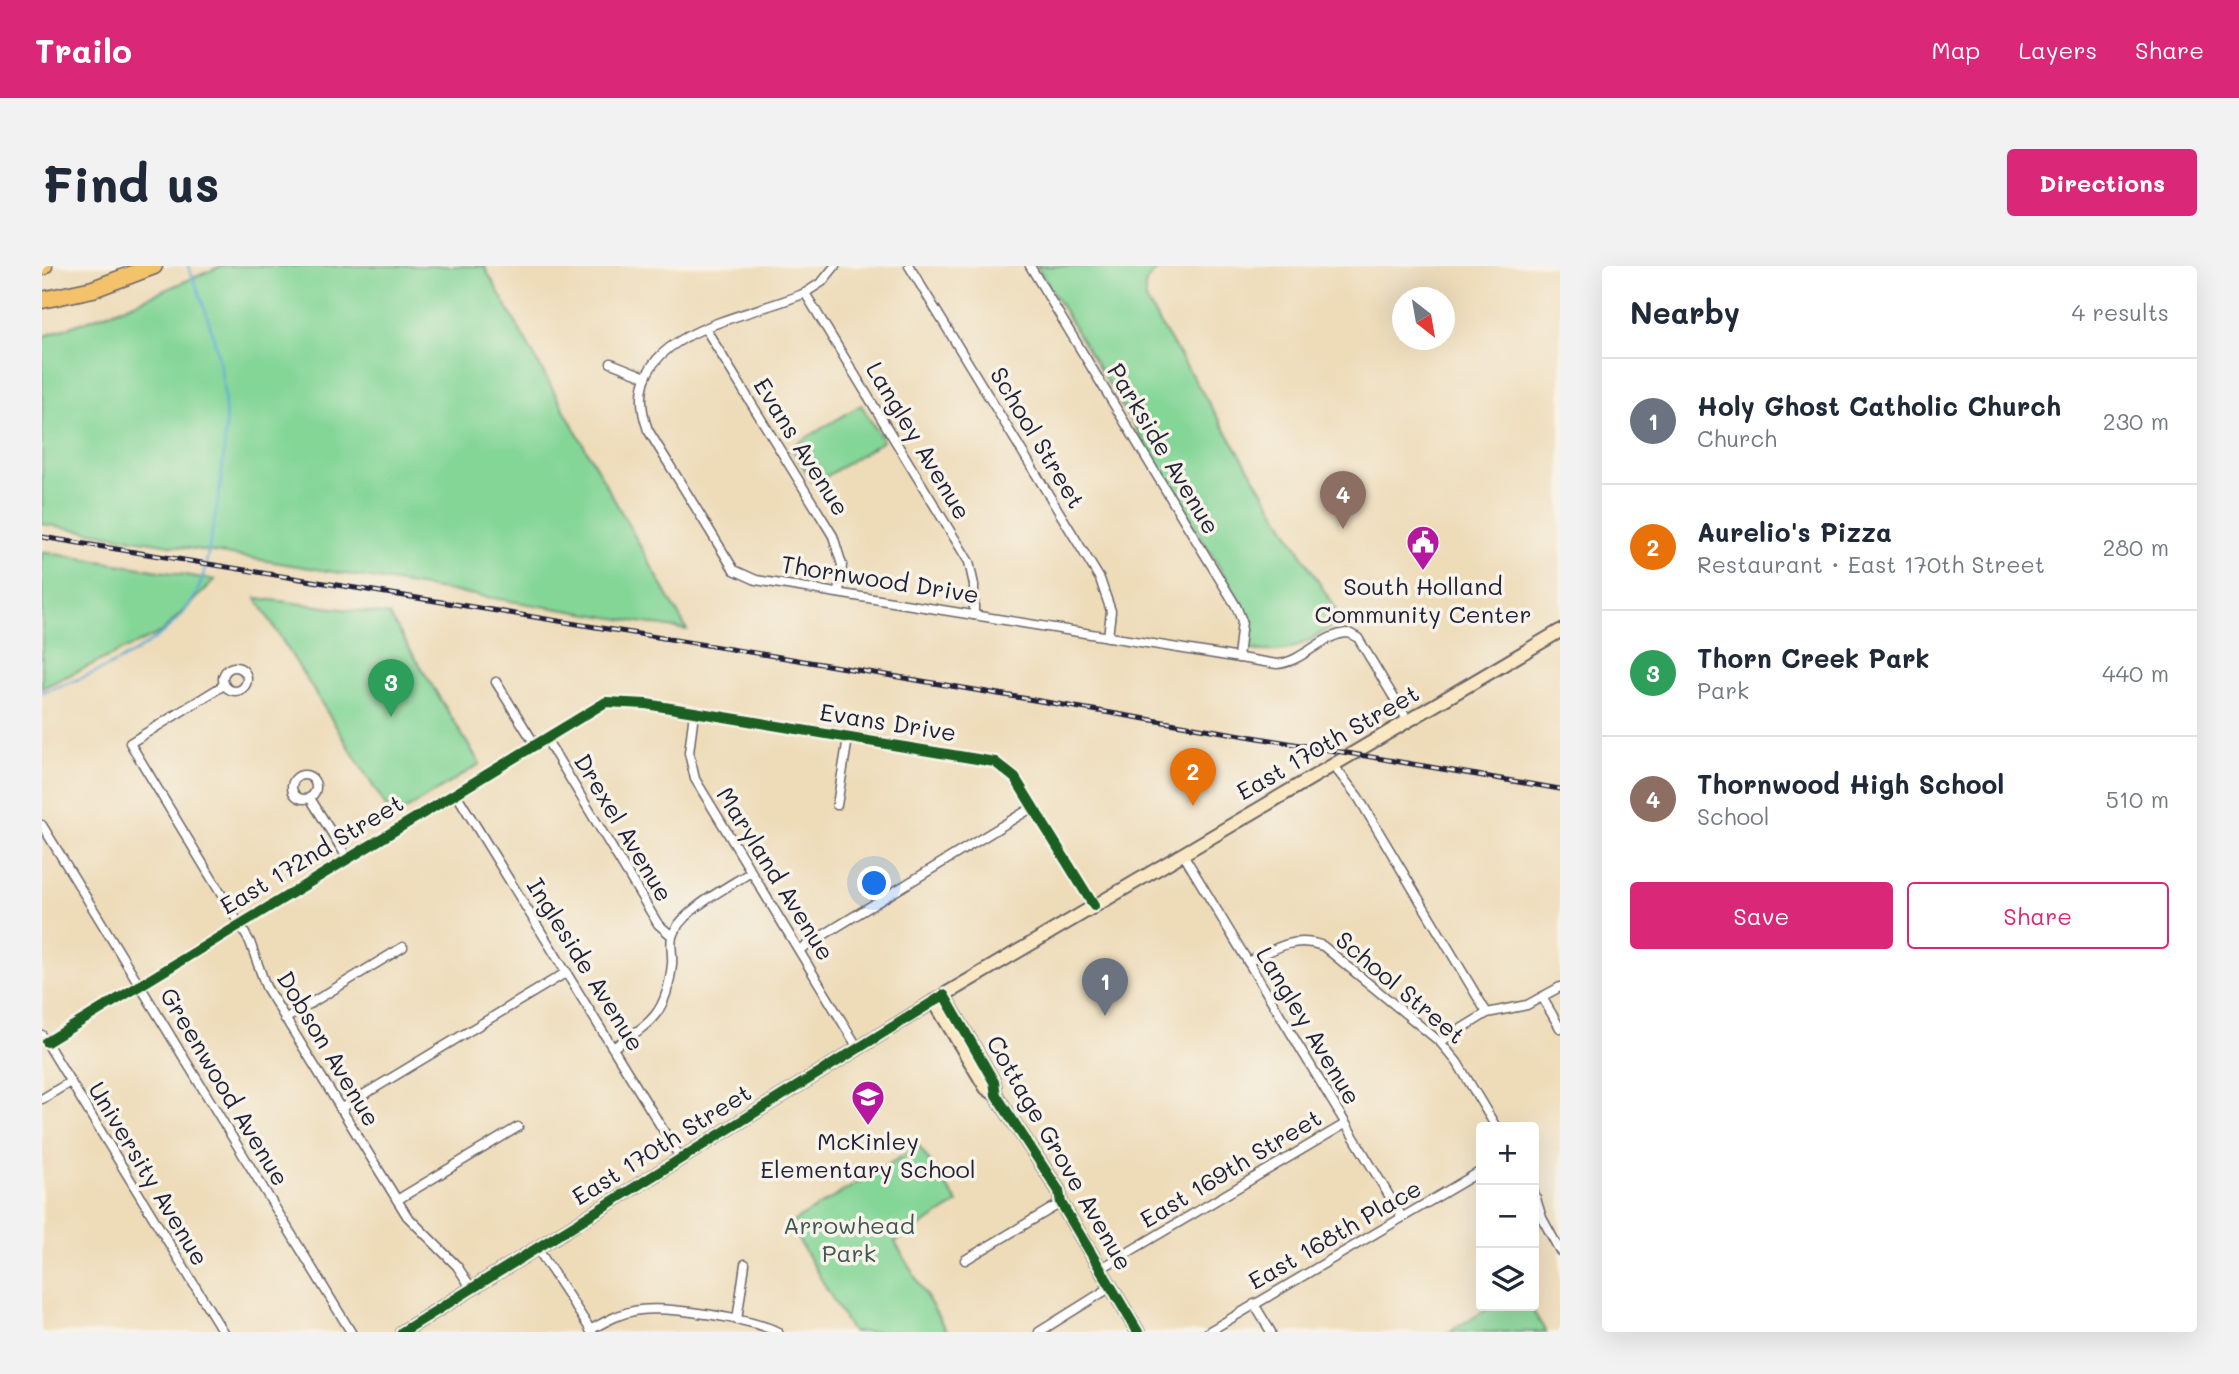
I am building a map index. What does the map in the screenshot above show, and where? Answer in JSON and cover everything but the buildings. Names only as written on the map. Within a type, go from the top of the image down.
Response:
[{"type":"highway","points":[[42,298],[123,266]]},
{"type":"highway","points":[[42,298],[93,289],[150,268]]},
{"type":"street","points":[[611,363],[646,377],[666,348],[705,328],[805,293],[822,282],[835,266]]},
{"type":"street","name":"School Street","points":[[909,266],[1100,579],[1111,611],[1108,637]]},
{"type":"street","name":"Parkside Avenue","points":[[1030,266],[1236,606],[1242,621],[1238,658]]},
{"type":"street","name":"Langley Avenue","points":[[805,293],[969,562],[974,585],[974,615]]},
{"type":"street","name":"Evans Avenue","points":[[705,328],[833,536],[842,565],[839,593]]},
{"type":"street","name":"Thornwood Drive","points":[[646,377],[642,405],[648,430],[731,567],[750,578],[1238,658],[1284,663],[1337,634],[1354,634],[1408,721]]},
{"type":"street","name":"East 170th Street","points":[[402,1332],[939,998],[1560,631]]},
{"type":"street","points":[[496,682],[534,743]]},
{"type":"street","name":"Dobson Avenue","points":[[224,685],[131,743],[240,924],[253,948],[261,978],[340,1109],[411,1222],[457,1266],[472,1289]]},
{"type":"street","name":"Evans Drive","points":[[600,704],[622,702],[694,712],[995,762],[1015,778],[1094,906]]},
{"type":"street","name":"East 172nd Street","points":[[44,1038],[139,985],[600,704]]},
{"type":"street","name":"Maryland Avenue","points":[[694,712],[689,753],[692,770],[858,1048]]},
{"type":"street","name":"Drexel Avenue","points":[[545,737],[659,924],[672,936]]},
{"type":"street","points":[[837,805],[848,738]]},
{"type":"street","points":[[1333,765],[1353,790],[1487,1013]]},
{"type":"street","name":"Ingleside Avenue","points":[[455,792],[681,1158]]},
{"type":"street","points":[[310,799],[348,859]]},
{"type":"street","points":[[799,950],[1033,807]]},
{"type":"street","name":"Greenwood Avenue","points":[[42,825],[351,1332]]},
{"type":"street","name":"Langley Avenue","points":[[1183,854],[1402,1217]]},
{"type":"street","points":[[614,1047],[648,1025],[662,1009],[671,969],[672,936],[699,905],[751,872]]},
{"type":"street","name":"School Street","points":[[1248,962],[1291,941],[1308,940],[1324,946],[1440,1042],[1457,1062],[1493,1122]]},
{"type":"street","points":[[285,1019],[403,947]]},
{"type":"street","points":[[340,1109],[567,972]]},
{"type":"street","points":[[1440,1042],[1487,1013],[1496,1009],[1519,1008],[1560,987]]},
{"type":"street","points":[[1542,997],[1560,1027]]},
{"type":"street","name":"Cottage Grove Avenue","points":[[939,998],[994,1082],[996,1095],[1052,1196],[1061,1203],[1138,1332]]},
{"type":"street","name":"University Avenue","points":[[44,1038],[223,1332]]},
{"type":"street","points":[[42,1099],[70,1082]]},
{"type":"street","name":"East 169th Street","points":[[1100,1269],[1345,1124]]},
{"type":"street","points":[[397,1200],[518,1126]]},
{"type":"street","name":"East 168th Place","points":[[1208,1332],[1476,1174]]},
{"type":"street","points":[[965,1260],[1061,1203]]},
{"type":"street","points":[[1539,1208],[1560,1251]]},
{"type":"street","points":[[537,1248],[591,1331],[616,1316],[638,1310],[664,1310],[737,1320],[778,1332]]},
{"type":"street","points":[[737,1320],[745,1264]]},
{"type":"street","points":[[1039,1332],[1111,1287]]},
{"type":"street","points":[[1254,1304],[1271,1332]]},
{"type":"green space","points":[[221,266],[484,266],[687,630],[42,524],[42,337],[125,307]]},
{"type":"green space","points":[[1037,266],[1164,266],[1147,281],[1145,291],[1148,304],[1342,620],[1297,646],[1276,651],[1246,649],[1249,625],[1244,608]]},
{"type":"green space","points":[[861,405],[883,441],[814,484],[791,447]]},
{"type":"green space","points":[[42,552],[215,580],[162,632],[42,688]]},
{"type":"green space","points":[[256,598],[389,615],[480,764],[393,818]]},
{"type":"green space","name":"Arrowhead Park","points":[[919,1146],[958,1203],[895,1242],[947,1332],[852,1332],[789,1224]]},
{"type":"green space","points":[[1485,1311],[1533,1311],[1546,1332],[1449,1332]]},
{"type":"waterway","points":[[42,692],[80,679],[138,650],[185,611],[201,583],[224,460],[224,396],[213,334],[188,266]]},
{"type":"railway","points":[[42,537],[774,656],[1560,789]]},
{"type":"cycle path","points":[[47,1042],[606,702],[646,704],[995,762],[1015,778],[1094,906]]},
{"type":"cycle path","points":[[402,1332],[944,995],[994,1082],[996,1095],[1059,1191],[1061,1203],[1138,1332]]},
{"type":"place","name":"Thornwood High School","points":[[1343,529]]},
{"type":"place","name":"South Holland Community Center","points":[[1423,572]]},
{"type":"place","name":"Thorn Creek Park","points":[[391,717]]},
{"type":"place","name":"Aurelio's Pizza","points":[[1193,806]]},
{"type":"place","name":"Holy Ghost Catholic Church","points":[[1105,1016]]},
{"type":"place","name":"McKinley Elementary School","points":[[868,1127]]}]
